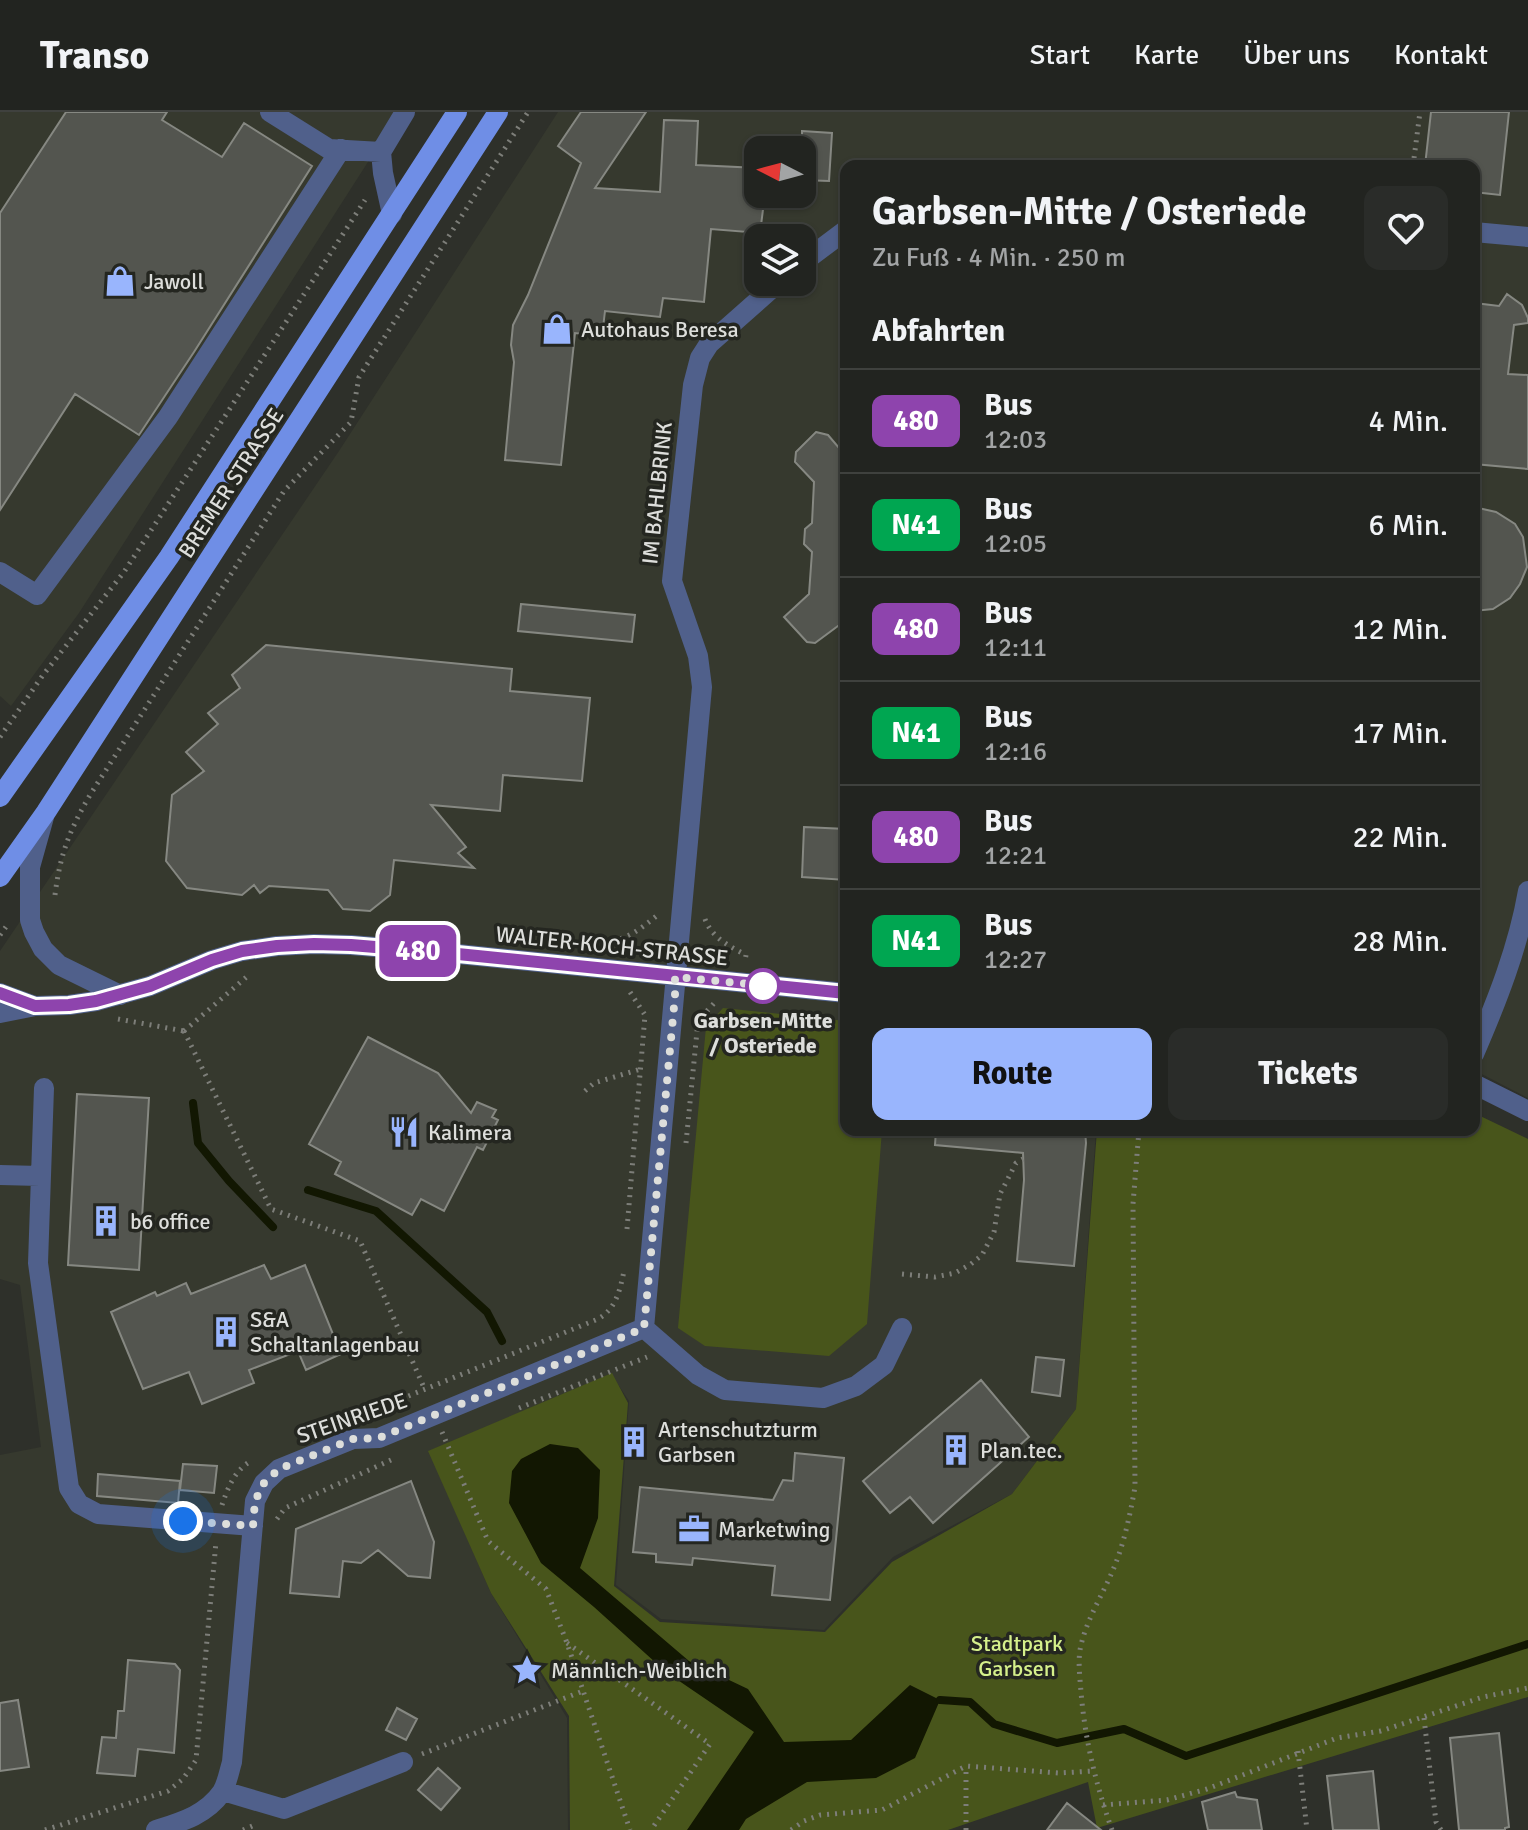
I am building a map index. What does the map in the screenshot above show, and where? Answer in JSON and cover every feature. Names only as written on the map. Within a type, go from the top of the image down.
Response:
[{"type":"main road","name":"BREMER STRASSE","points":[[0,797],[169,557],[457,112]]},
{"type":"main road","name":"BREMER STRASSE","points":[[0,877],[46,812],[498,112]]},
{"type":"street","points":[[270,112],[329,149],[381,152]]},
{"type":"street","points":[[392,214],[381,152],[405,112]]},
{"type":"street","points":[[0,572],[37,595],[168,417],[341,149]]},
{"type":"street","points":[[1480,233],[1528,237]]},
{"type":"street","points":[[816,252],[840,234]]},
{"type":"street","name":"IM BAHLBRINK","points":[[675,987],[702,687],[698,656],[672,581],[693,385],[700,358],[709,344],[763,296]]},
{"type":"street","points":[[46,812],[30,867],[30,920],[34,932],[43,949],[59,965],[120,995]]},
{"type":"street","points":[[1480,1040],[1512,957],[1523,922],[1528,891]]},
{"type":"street","name":"WALTER-KOCH-STRASSE","points":[[0,993],[35,1006],[69,1005],[150,986],[242,951],[314,944],[448,953],[675,987],[840,993]]},
{"type":"street","points":[[675,987],[644,1328],[698,1375],[725,1390],[823,1398],[856,1386],[884,1365],[902,1328]]},
{"type":"street","points":[[0,1013],[35,1006]]},
{"type":"street","points":[[1480,1087],[1528,1111]]},
{"type":"street","points":[[44,1088],[38,1263],[69,1488],[79,1504],[98,1514],[253,1526]]},
{"type":"street","points":[[0,1175],[40,1176]]},
{"type":"street","name":"STEINRIEDE","points":[[223,1791],[232,1762],[255,1501],[264,1483],[279,1469],[353,1439],[379,1438],[644,1328]]},
{"type":"street","points":[[156,1830],[190,1819],[208,1807],[223,1791],[284,1809],[403,1762]]},
{"type":"path","points":[[0,935],[11,920],[44,918],[51,913],[58,866],[71,827],[90,795],[284,491],[351,422],[359,377],[528,112]]},
{"type":"path","points":[[1414,160],[1420,112]]},
{"type":"path","points":[[0,737],[43,675],[124,572],[383,173]]},
{"type":"path","points":[[184,1031],[256,967]]},
{"type":"path","points":[[625,991],[675,987],[729,1001]]},
{"type":"path","points":[[585,1091],[594,1083],[641,1069]]},
{"type":"path","points":[[1112,1830],[1089,1753],[1079,1669],[1088,1626],[1114,1567],[1129,1522],[1135,1487],[1133,1204],[1139,1136]]},
{"type":"path","points":[[902,1274],[935,1277],[955,1273],[982,1255],[994,1232],[1000,1194],[1016,1163],[1023,1159]]},
{"type":"path","points":[[567,1643],[710,1744],[651,1830]]},
{"type":"path","points":[[1103,1805],[1167,1800],[1207,1789],[1337,1738],[1381,1731],[1483,1697],[1528,1688]]},
{"type":"path","points":[[403,1762],[583,1691]]},
{"type":"path","points":[[1424,1718],[1436,1822],[1441,1830]]},
{"type":"path","points":[[1298,1751],[1307,1830]]},
{"type":"path","points":[[791,1830],[820,1815],[882,1810],[966,1766],[1059,1773],[1094,1771]]},
{"type":"path","points":[[966,1766],[966,1830]]},
{"type":"shaded area","points":[[0,112],[400,112],[79,613],[11,706],[0,696]]},
{"type":"shaded area","points":[[558,112],[1528,112],[1528,1098],[1480,1073],[1480,160],[840,160],[840,1136],[1096,1136],[1076,1409],[1012,1494],[893,1557],[824,1630],[661,1619],[616,1585],[629,1401],[611,1374],[429,1451],[491,1593],[567,1718],[568,1830],[0,1830],[0,1455],[41,1447],[20,1285],[0,1279],[0,951],[339,451]]},
{"type":"shaded area","points":[[550,1444],[578,1448],[600,1470],[598,1518],[580,1568],[689,1661],[748,1689],[784,1742],[851,1740],[910,1685],[940,1700],[915,1758],[876,1778],[807,1782],[746,1819],[739,1830],[687,1830],[754,1732],[666,1672],[541,1563],[509,1503],[512,1471],[521,1459]]},
{"type":"green space","points":[[723,1008],[840,1020],[840,1136],[882,1136],[867,1324],[829,1356],[705,1346],[678,1328],[706,1027]]},
{"type":"green space","name":"Stadtpark Garbsen","points":[[1480,1116],[1528,1139],[1528,1697],[1097,1828],[1088,1782],[948,1830],[570,1830],[569,1716],[491,1593],[428,1451],[612,1373],[628,1403],[614,1586],[660,1622],[825,1632],[892,1562],[1012,1494],[1076,1409],[1097,1136],[1480,1136]]},
{"type":"building","name":"Jawoll","points":[[66,112],[167,112],[162,120],[222,157],[244,123],[312,166],[139,435],[75,394],[0,510],[0,213]]},
{"type":"building","name":"Autohaus Beresa","points":[[581,112],[646,112],[595,188],[660,192],[664,120],[698,121],[696,165],[744,167],[744,208],[763,208],[761,224],[744,224],[744,232],[711,229],[704,302],[663,298],[660,317],[605,311],[602,336],[575,333],[561,465],[505,460],[514,362],[511,345],[513,325],[581,163],[558,146]]},
{"type":"building","points":[[1431,112],[1509,112],[1500,195],[1480,193],[1480,160],[1426,160]]},
{"type":"building","points":[[802,131],[832,133],[829,181],[816,181],[816,136],[802,136]]},
{"type":"building","points":[[1507,294],[1522,305],[1528,318],[1528,323],[1514,325],[1508,374],[1528,375],[1528,469],[1480,465],[1480,304],[1499,306]]},
{"type":"building","points":[[816,432],[828,435],[840,449],[840,624],[815,643],[807,642],[784,617],[809,594],[812,552],[804,544],[805,529],[812,523],[814,482],[795,462],[796,452]]},
{"type":"building","points":[[1480,508],[1496,512],[1515,524],[1523,537],[1527,567],[1510,598],[1493,609],[1480,610]]},
{"type":"building","points":[[521,604],[635,615],[632,642],[518,631]]},
{"type":"building","points":[[266,645],[512,669],[510,691],[590,698],[582,781],[503,775],[500,811],[431,805],[466,847],[458,853],[474,868],[394,860],[390,895],[370,911],[343,909],[328,890],[269,886],[260,893],[254,885],[242,895],[187,888],[166,861],[172,795],[204,771],[186,752],[218,724],[208,713],[240,688],[232,675]]},
{"type":"building","points":[[804,827],[840,829],[840,880],[802,877]]},
{"type":"building","name":"Kalimera","points":[[368,1037],[438,1073],[471,1113],[477,1102],[496,1110],[492,1117],[498,1120],[483,1150],[477,1147],[444,1211],[421,1199],[412,1215],[335,1174],[341,1162],[309,1144]]},
{"type":"building","name":"b6 office","points":[[77,1094],[149,1098],[139,1270],[68,1265]]},
{"type":"building","points":[[936,1136],[1085,1136],[1074,1266],[1017,1261],[1024,1180],[1023,1153],[935,1145]]},
{"type":"building","name":"S&A Schaltanlagenbau","points":[[264,1265],[271,1279],[305,1265],[341,1354],[306,1370],[298,1351],[249,1370],[254,1383],[202,1404],[189,1372],[143,1389],[111,1312],[155,1292],[157,1296],[186,1283],[191,1294]]},
{"type":"building","points":[[1036,1357],[1064,1360],[1060,1396],[1032,1392]]},
{"type":"building","name":"Plan.tec.","points":[[981,1380],[1029,1437],[933,1523],[910,1497],[890,1513],[863,1481]]},
{"type":"building","points":[[795,1453],[844,1458],[830,1600],[772,1595],[775,1566],[693,1558],[692,1565],[656,1562],[656,1554],[633,1552],[640,1487],[773,1500],[783,1480],[793,1481]]},
{"type":"building","points":[[183,1464],[217,1466],[214,1493],[180,1490]]},
{"type":"building","points":[[98,1474],[180,1481],[178,1503],[97,1496]]},
{"type":"building","points":[[411,1481],[434,1542],[430,1578],[408,1576],[378,1550],[361,1563],[343,1561],[339,1597],[290,1593],[296,1529]]},
{"type":"building","points":[[128,1660],[175,1664],[180,1670],[174,1753],[138,1749],[135,1776],[97,1773],[102,1737],[116,1738],[118,1711],[124,1711]]},
{"type":"building","points":[[18,1700],[29,1767],[0,1771],[0,1703]]},
{"type":"building","points":[[397,1708],[417,1719],[406,1740],[386,1730]]},
{"type":"building","points":[[1499,1733],[1509,1827],[1505,1830],[1459,1830],[1450,1738]]},
{"type":"building","points":[[438,1768],[460,1788],[441,1810],[418,1790]]},
{"type":"building","points":[[1373,1771],[1379,1830],[1333,1830],[1327,1776]]},
{"type":"building","points":[[1235,1792],[1237,1797],[1257,1800],[1262,1830],[1208,1830],[1202,1802]]},
{"type":"building","points":[[1067,1803],[1101,1830],[1047,1830]]},
{"type":"waterway","points":[[193,1103],[198,1143],[273,1227]]},
{"type":"waterway","points":[[308,1190],[376,1211],[487,1312],[502,1341]]},
{"type":"waterway","points":[[940,1700],[970,1702],[994,1724],[1057,1743],[1124,1729],[1186,1756],[1528,1644]]},
{"type":"bus line","name":"480","points":[[0,993],[35,1006],[96,1001],[150,986],[242,951],[314,944],[448,953],[840,992]]},
{"type":"place","name":"Jawoll","points":[[120,281]]},
{"type":"place","name":"Autohaus Beresa","points":[[557,329]]},
{"type":"place","name":"Garbsen-Mitte / Osteriede","points":[[763,986]]},
{"type":"place","name":"Kalimera","points":[[404,1132]]},
{"type":"place","name":"b6 office","points":[[106,1221]]},
{"type":"place","name":"S&A Schaltanlagenbau","points":[[226,1332]]},
{"type":"place","name":"Artenschutzturm Garbsen","points":[[634,1442]]},
{"type":"place","name":"Plan.tec.","points":[[956,1450]]},
{"type":"place","name":"Marketwing","points":[[694,1529]]},
{"type":"place","name":"Männlich-Weiblich","points":[[527,1670]]},
{"type":"route","points":[[183,1521],[253,1526],[255,1501],[264,1483],[279,1469],[353,1439],[379,1438],[644,1328],[675,977],[769,986],[763,986]]}]
